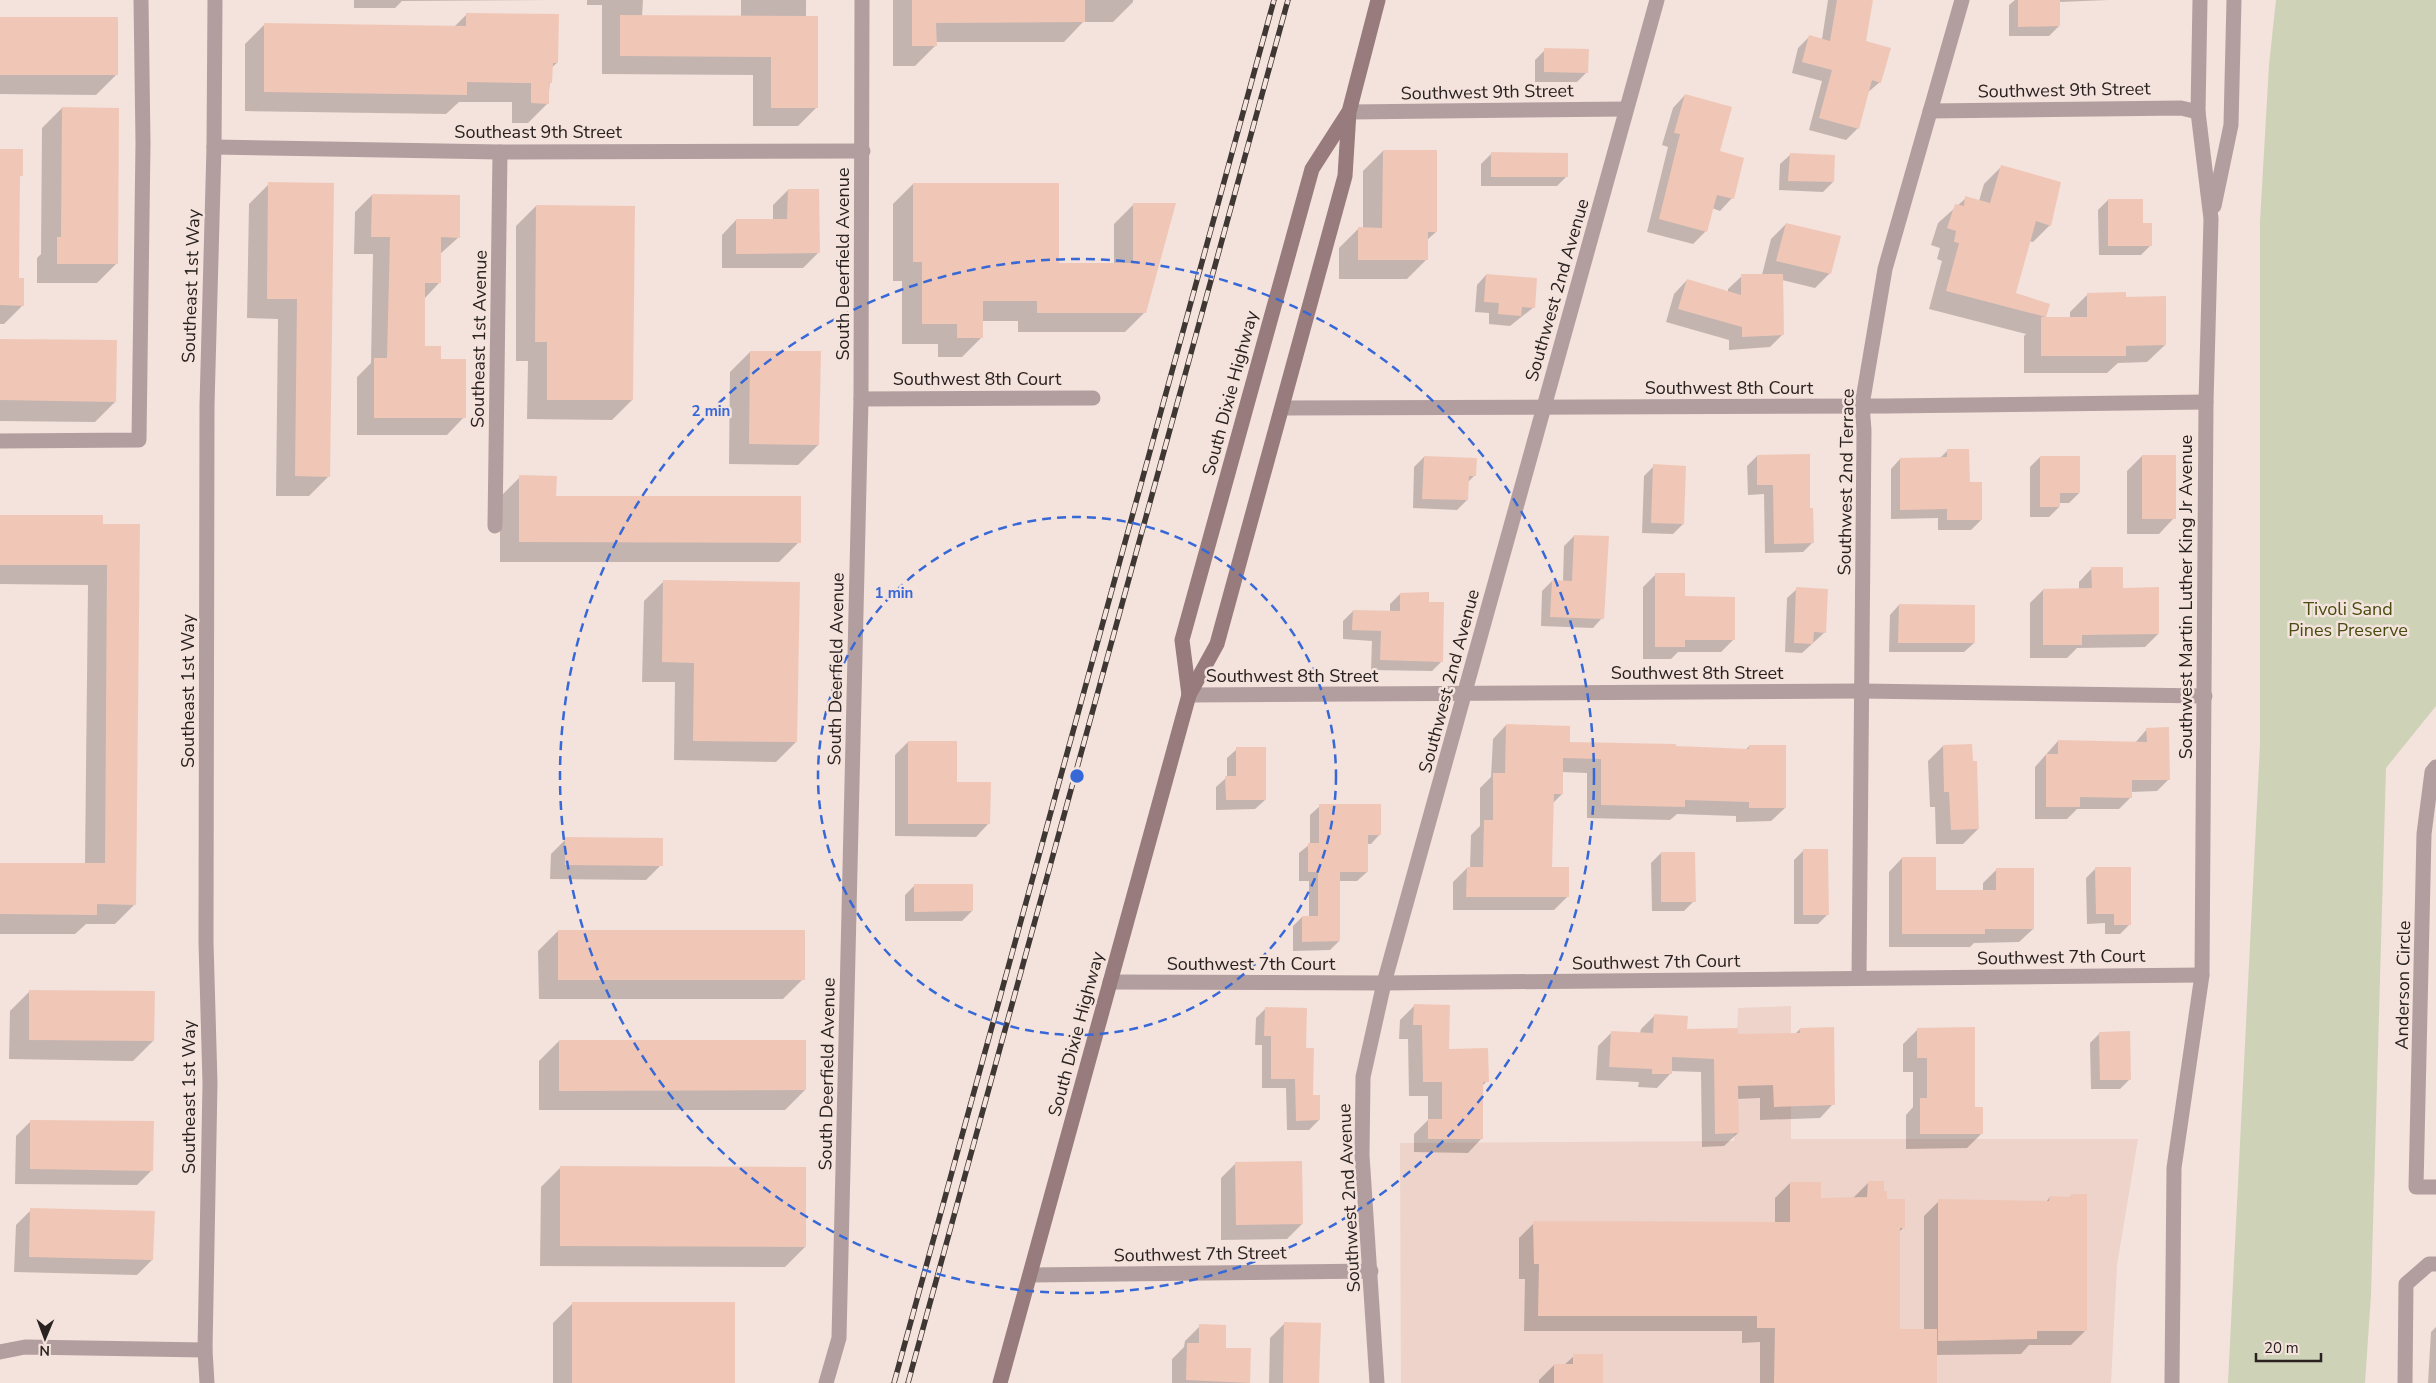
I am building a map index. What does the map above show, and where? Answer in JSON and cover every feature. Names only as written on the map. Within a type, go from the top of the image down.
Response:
[{"type":"main road","name":"South Dixie Highway","points":[[1000,1383],[1189,695],[1217,644],[1282,408],[1345,176],[1349,112],[1378,0]]},
{"type":"main road","name":"South Dixie Highway","points":[[1189,695],[1182,640],[1184,631],[1312,169],[1349,112]]},
{"type":"street","points":[[0,441],[139,440],[143,143],[141,0]]},
{"type":"street","name":"Southeast 1st Way","points":[[207,1383],[210,1083],[206,942],[207,405],[214,147],[214,0]]},
{"type":"street","name":"South Deerfield Avenue","points":[[826,1383],[839,1338],[861,399],[862,0]]},
{"type":"street","name":"Southwest 2nd Avenue","points":[[1377,1383],[1362,1155],[1364,1077],[1384,983],[1657,0]]},
{"type":"street","name":"Southwest 2nd Terrace","points":[[1859,978],[1864,430],[1862,405],[1885,269],[1962,0]]},
{"type":"street","name":"Southwest Martin Luther King Jr Avenue","points":[[2172,1383],[2174,1168],[2202,975],[2206,402],[2211,220],[2198,112],[2200,0]]},
{"type":"street","name":"Southwest Martin Luther King Jr Avenue","points":[[2211,220],[2232,124],[2234,0]]},
{"type":"street","name":"Southwest 9th Street","points":[[1930,111],[2181,108],[2198,112]]},
{"type":"street","name":"Southwest 9th Street","points":[[1349,112],[1626,109]]},
{"type":"street","name":"Southeast 9th Street","points":[[214,147],[500,152],[863,151]]},
{"type":"street","name":"Southeast 1st Avenue","points":[[495,526],[500,152]]},
{"type":"street","name":"Southwest 8th Court","points":[[861,399],[1093,398]]},
{"type":"street","name":"Southwest 8th Court","points":[[1282,408],[1544,408],[2206,402]]},
{"type":"street","name":"Southwest 8th Street","points":[[1189,695],[1861,691],[2205,696]]},
{"type":"street","name":"Anderson Circle","points":[[2436,767],[2432,772],[2424,834],[2416,1187],[2436,1187]]},
{"type":"street","name":"Southwest 7th Court","points":[[1110,982],[1384,983],[2202,975]]},
{"type":"street","points":[[2405,1383],[2406,1284],[2428,1264],[2436,1264]]},
{"type":"street","name":"Southwest 7th Street","points":[[1030,1274],[1371,1271]]},
{"type":"street","points":[[0,1352],[25,1347],[206,1350]]},
{"type":"shaded area","points":[[1791,1006],[1791,1139],[2138,1139],[2117,1265],[2111,1383],[1401,1383],[1400,1143],[1734,1141],[1738,1008]]},
{"type":"green space","name":"Tivoli Sand Pines Preserve","points":[[2276,0],[2436,0],[2436,706],[2386,768],[2371,1295],[2365,1383],[2228,1383],[2260,745],[2260,222],[2269,65]]},
{"type":"building","points":[[912,0],[1085,0],[1085,22],[936,23],[937,46],[912,46]]},
{"type":"building","points":[[1837,0],[1873,0],[1866,41],[1891,48],[1881,83],[1872,80],[1859,129],[1819,118],[1832,70],[1802,62],[1809,35],[1830,41]]},
{"type":"building","points":[[2018,0],[2060,0],[2060,26],[2018,27]]},
{"type":"building","points":[[466,13],[559,14],[558,63],[553,63],[552,83],[549,83],[549,104],[531,103],[531,83],[467,82],[467,95],[264,92],[264,23],[466,26]]},
{"type":"building","points":[[620,15],[818,16],[818,108],[771,108],[771,57],[620,56]]},
{"type":"building","points":[[0,17],[118,17],[118,75],[0,75]]},
{"type":"building","points":[[1544,48],[1589,49],[1588,73],[1544,72]]},
{"type":"building","points":[[1685,94],[1732,107],[1720,151],[1744,158],[1734,199],[1717,195],[1707,232],[1659,219],[1680,134],[1674,133]]},
{"type":"building","points":[[62,107],[119,108],[118,264],[57,264],[57,237],[61,237]]},
{"type":"building","points":[[0,149],[23,149],[23,176],[20,175],[19,278],[24,278],[24,306],[0,305]]},
{"type":"building","points":[[1383,150],[1437,150],[1437,232],[1428,232],[1428,260],[1358,260],[1358,227],[1382,228]]},
{"type":"building","points":[[1491,152],[1568,153],[1568,177],[1491,177]]},
{"type":"building","points":[[1790,153],[1835,155],[1834,182],[1788,181]]},
{"type":"building","points":[[2001,165],[2061,182],[2051,226],[2036,221],[2016,293],[2050,304],[2046,317],[1946,291],[1959,243],[1954,242],[1956,231],[1947,228],[1955,204],[1964,206],[1965,196],[1990,203]]},
{"type":"building","points":[[268,182],[334,183],[330,477],[295,476],[297,299],[267,299]]},
{"type":"building","points":[[913,183],[1059,183],[1059,263],[1133,263],[1133,203],[1176,203],[1146,313],[1037,313],[1037,301],[983,301],[983,338],[957,338],[957,324],[922,324],[922,262],[913,262]]},
{"type":"building","points":[[788,189],[819,189],[820,253],[736,254],[736,219],[787,219]]},
{"type":"building","points":[[372,194],[460,195],[460,238],[441,237],[441,283],[425,283],[425,346],[441,346],[441,359],[466,359],[466,418],[374,418],[374,358],[387,358],[390,237],[371,237]]},
{"type":"building","points":[[2108,199],[2143,199],[2143,223],[2152,223],[2152,246],[2108,246]]},
{"type":"building","points":[[536,205],[635,206],[633,400],[547,400],[547,342],[535,342]]},
{"type":"building","points":[[1786,223],[1841,236],[1831,274],[1776,261]]},
{"type":"building","points":[[1486,274],[1537,278],[1535,308],[1522,307],[1521,316],[1498,314],[1499,303],[1484,302]]},
{"type":"building","points":[[1741,274],[1783,274],[1784,335],[1742,337],[1742,327],[1678,309],[1687,279],[1741,295]]},
{"type":"building","points":[[2126,292],[2126,297],[2166,296],[2166,345],[2126,346],[2126,356],[2041,356],[2041,317],[2087,317],[2087,293]]},
{"type":"building","points":[[0,339],[117,340],[116,402],[0,400]]},
{"type":"building","points":[[750,351],[821,351],[819,445],[749,444]]},
{"type":"building","points":[[1947,449],[1969,449],[1970,482],[1982,482],[1982,520],[1947,520],[1947,509],[1900,510],[1900,458],[1947,457]]},
{"type":"building","points":[[1810,454],[1810,508],[1813,508],[1814,543],[1774,544],[1773,485],[1757,485],[1757,455]]},
{"type":"building","points":[[2142,455],[2176,455],[2176,519],[2142,519]]},
{"type":"building","points":[[1424,456],[1477,458],[1476,476],[1469,476],[1468,500],[1422,499]]},
{"type":"building","points":[[2040,456],[2080,456],[2080,493],[2060,493],[2060,507],[2040,507]]},
{"type":"building","points":[[1653,464],[1686,466],[1684,524],[1651,523]]},
{"type":"building","points":[[519,475],[557,476],[556,496],[801,496],[801,543],[519,542]]},
{"type":"building","points":[[0,515],[103,515],[103,524],[140,524],[136,905],[97,904],[97,915],[0,914],[0,863],[105,863],[107,565],[0,565]]},
{"type":"building","points":[[1574,535],[1609,536],[1604,619],[1550,617],[1552,580],[1572,581]]},
{"type":"building","points":[[2091,567],[2123,567],[2123,588],[2159,587],[2159,634],[2082,635],[2082,645],[2043,645],[2043,589],[2092,588]]},
{"type":"building","points":[[1655,573],[1685,573],[1685,596],[1735,597],[1735,640],[1685,640],[1685,647],[1655,647]]},
{"type":"building","points":[[663,580],[800,582],[797,742],[693,741],[694,663],[662,662]]},
{"type":"building","points":[[1796,587],[1828,589],[1826,633],[1814,632],[1813,644],[1794,643]]},
{"type":"building","points":[[1429,592],[1429,602],[1444,602],[1443,662],[1380,660],[1381,631],[1352,630],[1353,610],[1400,611],[1400,593]]},
{"type":"building","points":[[1899,604],[1975,605],[1975,643],[1898,643]]},
{"type":"building","points":[[1506,724],[1570,726],[1570,742],[1676,744],[1676,746],[1749,749],[1749,745],[1786,745],[1786,808],[1749,808],[1749,802],[1685,800],[1685,807],[1601,805],[1601,759],[1563,758],[1563,794],[1554,794],[1552,867],[1569,867],[1569,897],[1466,897],[1467,867],[1483,867],[1484,820],[1493,820],[1493,773],[1505,773]]},
{"type":"building","points":[[2169,727],[2170,780],[2132,780],[2132,798],[2080,797],[2080,807],[2046,807],[2046,754],[2058,754],[2058,740],[2147,742],[2146,728]]},
{"type":"building","points":[[908,741],[957,741],[957,782],[991,782],[990,824],[908,824]]},
{"type":"building","points":[[1972,744],[1973,761],[1977,761],[1979,829],[1951,830],[1949,792],[1944,792],[1943,745]]},
{"type":"building","points":[[1236,747],[1266,747],[1266,800],[1226,800],[1225,776],[1236,776]]},
{"type":"building","points":[[1319,804],[1381,804],[1381,835],[1368,835],[1368,872],[1340,872],[1340,941],[1302,942],[1302,916],[1318,916],[1318,872],[1308,872],[1308,843],[1319,843]]},
{"type":"building","points":[[565,837],[663,838],[663,866],[565,865]]},
{"type":"building","points":[[1803,849],[1828,849],[1829,915],[1803,915]]},
{"type":"building","points":[[1661,852],[1695,852],[1696,902],[1661,902]]},
{"type":"building","points":[[1902,857],[1936,857],[1936,890],[1996,890],[1996,868],[2034,868],[2034,929],[1985,929],[1985,934],[1902,934]]},
{"type":"building","points":[[2095,867],[2131,867],[2131,925],[2114,925],[2114,914],[2096,914]]},
{"type":"building","points":[[914,884],[973,884],[973,911],[914,912]]},
{"type":"building","points":[[558,930],[805,930],[805,980],[558,980]]},
{"type":"building","points":[[29,990],[155,991],[154,1041],[29,1040]]},
{"type":"building","points":[[1414,1004],[1450,1005],[1449,1049],[1488,1048],[1489,1082],[1483,1082],[1483,1139],[1428,1139],[1428,1119],[1442,1119],[1442,1082],[1423,1082],[1422,1025],[1413,1025]]},
{"type":"building","points":[[1265,1007],[1307,1008],[1306,1048],[1314,1048],[1313,1095],[1320,1095],[1320,1120],[1296,1121],[1295,1079],[1271,1079],[1271,1036],[1264,1036]]},
{"type":"building","points":[[1654,1014],[1688,1016],[1687,1029],[1738,1028],[1738,1034],[1800,1033],[1800,1028],[1834,1027],[1835,1105],[1774,1107],[1773,1085],[1738,1086],[1739,1133],[1715,1134],[1714,1059],[1672,1057],[1672,1074],[1652,1074],[1652,1069],[1609,1067],[1611,1031],[1653,1033]]},
{"type":"building","points":[[1975,1027],[1975,1107],[1983,1107],[1983,1134],[1920,1134],[1920,1098],[1927,1098],[1927,1058],[1917,1058],[1917,1028]]},
{"type":"building","points":[[2130,1031],[2131,1080],[2100,1080],[2099,1032]]},
{"type":"building","points":[[559,1040],[806,1040],[806,1090],[559,1091]]},
{"type":"building","points":[[30,1120],[154,1121],[153,1171],[30,1169]]},
{"type":"building","points":[[1302,1161],[1303,1224],[1236,1225],[1235,1162]]},
{"type":"building","points":[[560,1166],[806,1167],[806,1247],[560,1246]]},
{"type":"building","points":[[1868,1181],[1884,1181],[1884,1191],[1887,1191],[1887,1199],[1905,1199],[1905,1228],[1900,1228],[1900,1329],[1937,1329],[1937,1383],[1774,1383],[1775,1328],[1757,1328],[1757,1316],[1538,1316],[1539,1264],[1534,1264],[1533,1221],[1790,1222],[1790,1182],[1821,1182],[1821,1198],[1867,1197]]},
{"type":"building","points":[[2071,1194],[2087,1194],[2087,1331],[2037,1331],[2037,1339],[1938,1341],[1938,1199],[2049,1201],[2050,1196],[2071,1197]]},
{"type":"building","points":[[30,1208],[155,1211],[153,1260],[29,1257]]},
{"type":"building","points":[[572,1302],[735,1302],[735,1383],[572,1383]]},
{"type":"building","points":[[1284,1322],[1321,1323],[1319,1383],[1283,1383]]},
{"type":"building","points":[[1199,1324],[1226,1325],[1226,1348],[1251,1348],[1250,1383],[1186,1380],[1187,1343],[1199,1343]]},
{"type":"building","points":[[1573,1354],[1603,1354],[1603,1383],[1554,1383],[1554,1364],[1573,1364]]},
{"type":"railway","points":[[894,1383],[1274,0]]},
{"type":"railway","points":[[908,1383],[1288,0]]}]
